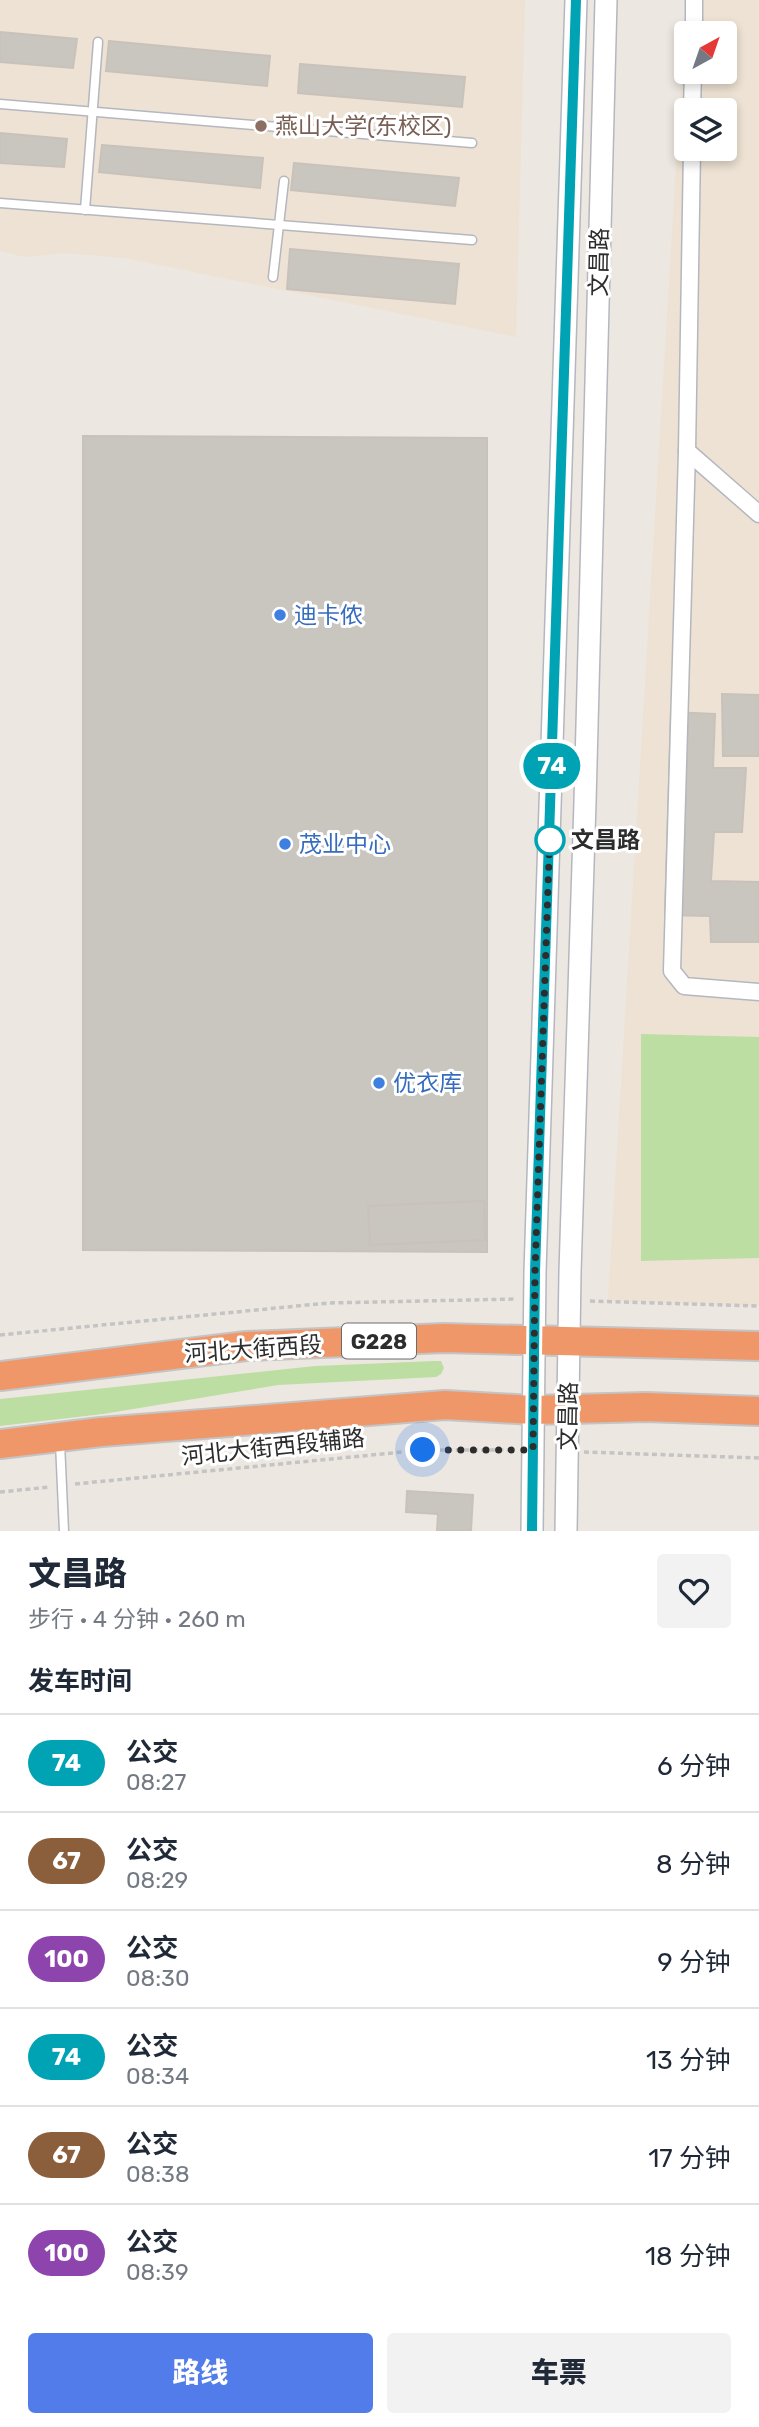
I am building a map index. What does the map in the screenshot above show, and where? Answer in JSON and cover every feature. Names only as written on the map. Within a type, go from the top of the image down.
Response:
[{"type":"highway","name":"河北大街西段","points":[[0,1376],[246,1346],[444,1338],[759,1346]]},
{"type":"highway","points":[[0,1444],[445,1405],[533,1410],[646,1407],[759,1411]]},
{"type":"main road","name":"文昌路","points":[[532,1531],[535,1272],[576,0]]},
{"type":"main road","name":"文昌路","points":[[566,1531],[606,0]]},
{"type":"street","points":[[694,0],[694,21]]},
{"type":"street","points":[[692,161],[687,452],[672,971],[684,986],[759,992]]},
{"type":"street","points":[[687,452],[759,514]]},
{"type":"lane","points":[[85,210],[98,42]]},
{"type":"lane","points":[[0,104],[472,143]]},
{"type":"lane","points":[[273,277],[284,181]]},
{"type":"lane","points":[[0,203],[472,240]]},
{"type":"lane","points":[[60,1437],[64,1531]]},
{"type":"path","points":[[0,1335],[328,1303],[536,1299]]},
{"type":"path","points":[[570,1300],[759,1306]]},
{"type":"path","name":"河北大街西段辅路","points":[[0,1492],[423,1450],[533,1450]]},
{"type":"path","points":[[567,1452],[759,1458]]},
{"type":"shaded area","name":"燕山大学(东校区)","points":[[0,0],[525,0],[516,337],[125,258],[64,253],[25,257],[0,251]]},
{"type":"shaded area","points":[[686,0],[759,0],[759,1306],[608,1301],[676,161],[737,161],[737,98],[680,98],[681,84],[737,84],[737,21],[685,21]]},
{"type":"green space","points":[[641,1034],[759,1037],[759,1258],[641,1261]]},
{"type":"green space","points":[[441,1361],[444,1368],[436,1377],[278,1385],[103,1414],[0,1426],[0,1399],[315,1366]]},
{"type":"building","points":[[0,32],[77,39],[73,68],[0,62]]},
{"type":"building","points":[[109,41],[270,56],[267,86],[106,71]]},
{"type":"building","points":[[300,64],[465,77],[462,107],[298,93]]},
{"type":"building","points":[[0,133],[67,139],[64,167],[0,163]]},
{"type":"building","points":[[102,145],[263,158],[260,188],[99,172]]},
{"type":"building","points":[[294,163],[459,178],[455,206],[291,190]]},
{"type":"building","points":[[290,249],[459,264],[455,304],[287,289]]},
{"type":"building","name":"茂业中心","points":[[83,436],[487,438],[487,1252],[83,1250]]},
{"type":"building","points":[[722,694],[759,695],[759,756],[723,756]]},
{"type":"building","points":[[671,712],[715,714],[713,768],[746,768],[742,832],[714,832],[711,881],[759,882],[759,942],[711,942],[710,916],[665,915]]},
{"type":"building","points":[[484,1201],[485,1240],[370,1245],[368,1206]]},
{"type":"building","points":[[407,1491],[473,1495],[471,1531],[437,1531],[438,1514],[406,1512]]},
{"type":"bus line","name":"74","points":[[532,1531],[535,1272],[576,0]]},
{"type":"place","name":"燕山大学(东校区)","points":[[261,126]]},
{"type":"place","name":"迪卡侬","points":[[280,615]]},
{"type":"place","name":"文昌路","points":[[550,840]]},
{"type":"place","name":"茂业中心","points":[[285,844]]},
{"type":"place","name":"优衣库","points":[[379,1083]]},
{"type":"route","points":[[423,1450],[533,1450],[535,1272],[550,828],[550,840]]}]
